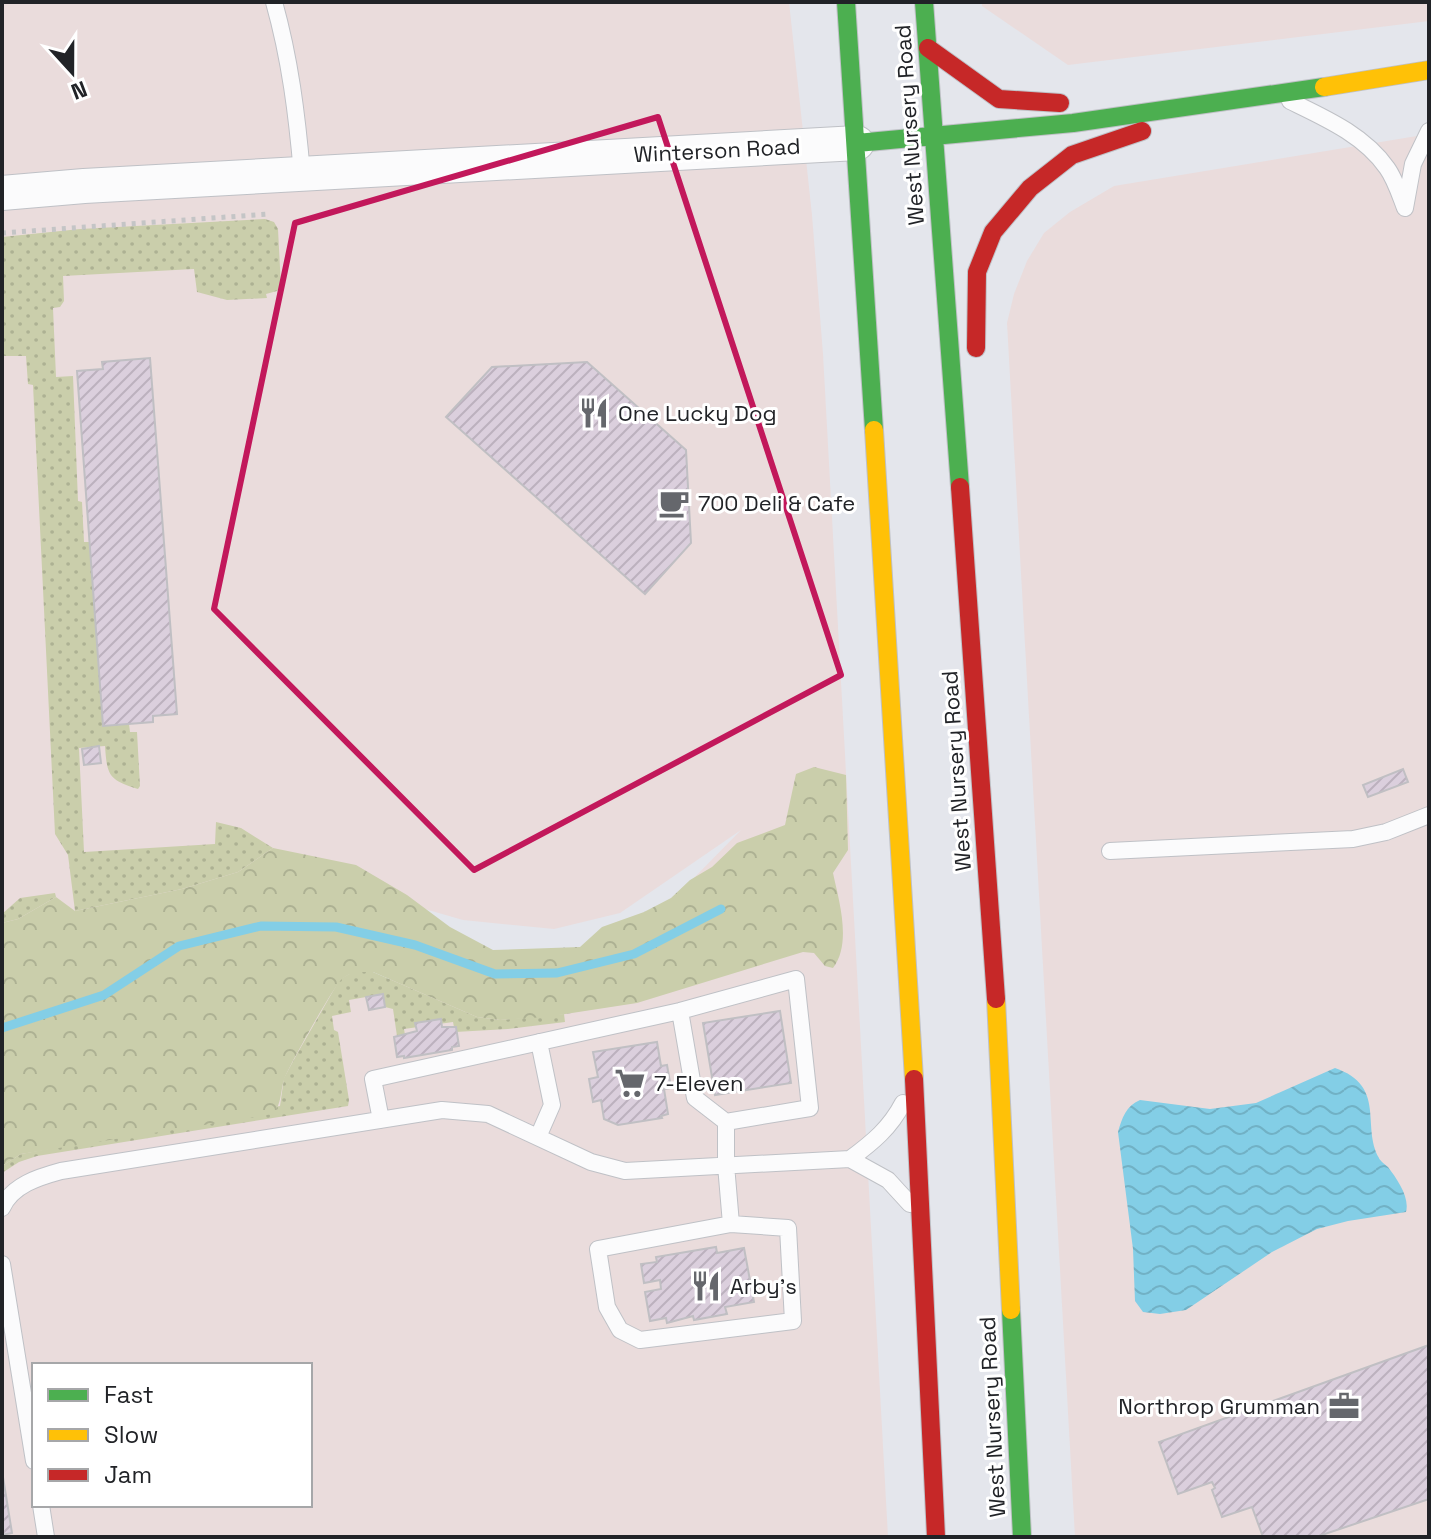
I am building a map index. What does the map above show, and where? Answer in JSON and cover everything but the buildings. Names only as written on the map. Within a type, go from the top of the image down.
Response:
[{"type":"main road","points":[[846,2],[914,1081],[936,1537]]},
{"type":"main road","name":"West Nursery Road","points":[[924,2],[992,924],[1022,1537]]},
{"type":"main road","points":[[928,48],[999,99],[1166,109]]},
{"type":"main road","name":"Winterson Road","points":[[857,143],[935,138],[1231,101],[1429,70]]},
{"type":"main road","points":[[977,362],[974,321],[977,272],[993,232],[1030,188],[1072,155],[1231,101]]},
{"type":"main road","points":[[957,466],[975,415]]},
{"type":"street","name":"Winterson Road","points":[[2,193],[857,143]]},
{"type":"lane","points":[[274,2],[285,41],[296,105],[302,174]]},
{"type":"lane","points":[[1274,94],[1337,124],[1360,140],[1388,168],[1405,208],[1413,164],[1429,131]]},
{"type":"lane","points":[[1110,851],[1353,839],[1386,832],[1429,815]]},
{"type":"lane","points":[[381,1120],[373,1079],[680,1011],[796,979],[810,1108],[726,1122],[695,1098],[680,1011]]},
{"type":"lane","points":[[538,1137],[552,1105],[539,1042]]},
{"type":"lane","points":[[850,1159],[877,1139],[893,1122],[914,1081]]},
{"type":"lane","points":[[2,1208],[6,1199],[21,1186],[61,1171],[442,1110],[488,1114],[591,1162],[625,1171],[850,1159],[888,1180],[921,1223]]},
{"type":"lane","points":[[726,1122],[731,1224]]},
{"type":"lane","points":[[731,1224],[788,1228],[793,1321],[640,1340],[620,1330],[607,1307],[598,1249],[731,1224]]},
{"type":"lane","points":[[2,1264],[32,1449]]},
{"type":"lane","points":[[41,1507],[46,1537]]},
{"type":"path","points":[[2,233],[269,214]]},
{"type":"highlighted area","points":[[658,117],[841,675],[474,870],[214,609],[295,223]]},
{"type":"shaded area","points":[[2,2],[789,2],[812,215],[823,354],[888,1537],[2,1537],[2,1067],[241,966],[578,996],[741,830],[620,913],[554,929],[463,920],[390,899],[2,995]]},
{"type":"shaded area","points":[[982,2],[1429,2],[1429,21],[1068,65],[982,6]]},
{"type":"shaded area","name":"Northrop Grumman","points":[[1429,134],[1429,1537],[1075,1537],[1007,323],[1014,294],[1027,261],[1044,233],[1070,212],[1114,186]]},
{"type":"green space","points":[[265,219],[274,222],[278,229],[281,287],[266,294],[267,298],[227,300],[197,292],[194,269],[63,276],[64,301],[60,307],[53,308],[56,377],[73,376],[78,501],[82,502],[84,542],[90,542],[104,726],[129,724],[130,732],[137,732],[138,789],[121,783],[111,775],[105,746],[79,748],[84,852],[215,844],[216,822],[241,828],[273,848],[238,872],[182,889],[75,911],[68,855],[55,834],[33,385],[28,384],[26,356],[2,356],[2,237],[80,229]]},
{"type":"green space","points":[[814,767],[846,775],[848,850],[833,873],[843,934],[839,958],[833,968],[825,966],[814,953],[803,952],[637,1003],[546,1017],[500,1020],[477,1017],[373,972],[354,973],[339,983],[312,1026],[287,1073],[273,1114],[21,1154],[2,1166],[2,923],[18,919],[56,897],[75,911],[182,889],[238,872],[273,848],[356,865],[407,895],[450,927],[493,950],[580,947],[602,927],[644,912],[671,898],[690,880],[712,867],[737,843],[785,825],[796,774]]},
{"type":"green space","points":[[55,893],[56,897],[18,919],[2,923],[2,914],[20,898]]},
{"type":"green space","points":[[355,971],[373,972],[477,1017],[500,1020],[564,1014],[565,1022],[455,1032],[453,1022],[404,1029],[405,1035],[397,1036],[393,1009],[385,1007],[383,994],[349,1000],[351,1012],[332,1016],[334,1030],[338,1032],[348,1106],[37,1156],[19,1162],[2,1173],[2,1166],[21,1154],[280,1106],[284,1078],[297,1054],[340,979]]},
{"type":"water","points":[[1335,1068],[1351,1076],[1367,1096],[1374,1146],[1379,1159],[1402,1188],[1406,1212],[1317,1229],[1272,1252],[1186,1310],[1160,1314],[1143,1312],[1135,1301],[1133,1249],[1118,1132],[1128,1109],[1140,1100],[1210,1109],[1256,1103]]},
{"type":"waterway","points":[[2,1028],[104,995],[179,946],[261,926],[336,927],[415,945],[495,974],[557,973],[634,954],[721,909]]},
{"type":"traffic: fast","points":[[846,2],[874,430]]},
{"type":"traffic: fast","points":[[924,2],[960,487]]},
{"type":"traffic: fast","points":[[857,143],[1073,123],[1324,87]]},
{"type":"traffic: fast","points":[[1011,1310],[1022,1537]]},
{"type":"traffic: slow","points":[[1324,87],[1429,70]]},
{"type":"traffic: slow","points":[[874,430],[914,1079]]},
{"type":"traffic: slow","points":[[996,999],[1011,1310]]},
{"type":"traffic: jam","points":[[928,48],[999,99],[1060,103]]},
{"type":"traffic: jam","points":[[976,348],[977,272],[993,232],[1030,188],[1072,155],[1142,131]]},
{"type":"traffic: jam","points":[[960,487],[996,999]]},
{"type":"traffic: jam","points":[[914,1079],[936,1537]]},
{"type":"place","name":"One Lucky Dog","points":[[594,413]]},
{"type":"place","name":"700 Deli & Cafe","points":[[674,503]]},
{"type":"place","name":"7-Eleven","points":[[630,1083]]},
{"type":"place","name":"Arby's","points":[[706,1286]]},
{"type":"place","name":"Northrop Grumman","points":[[1344,1406]]}]
